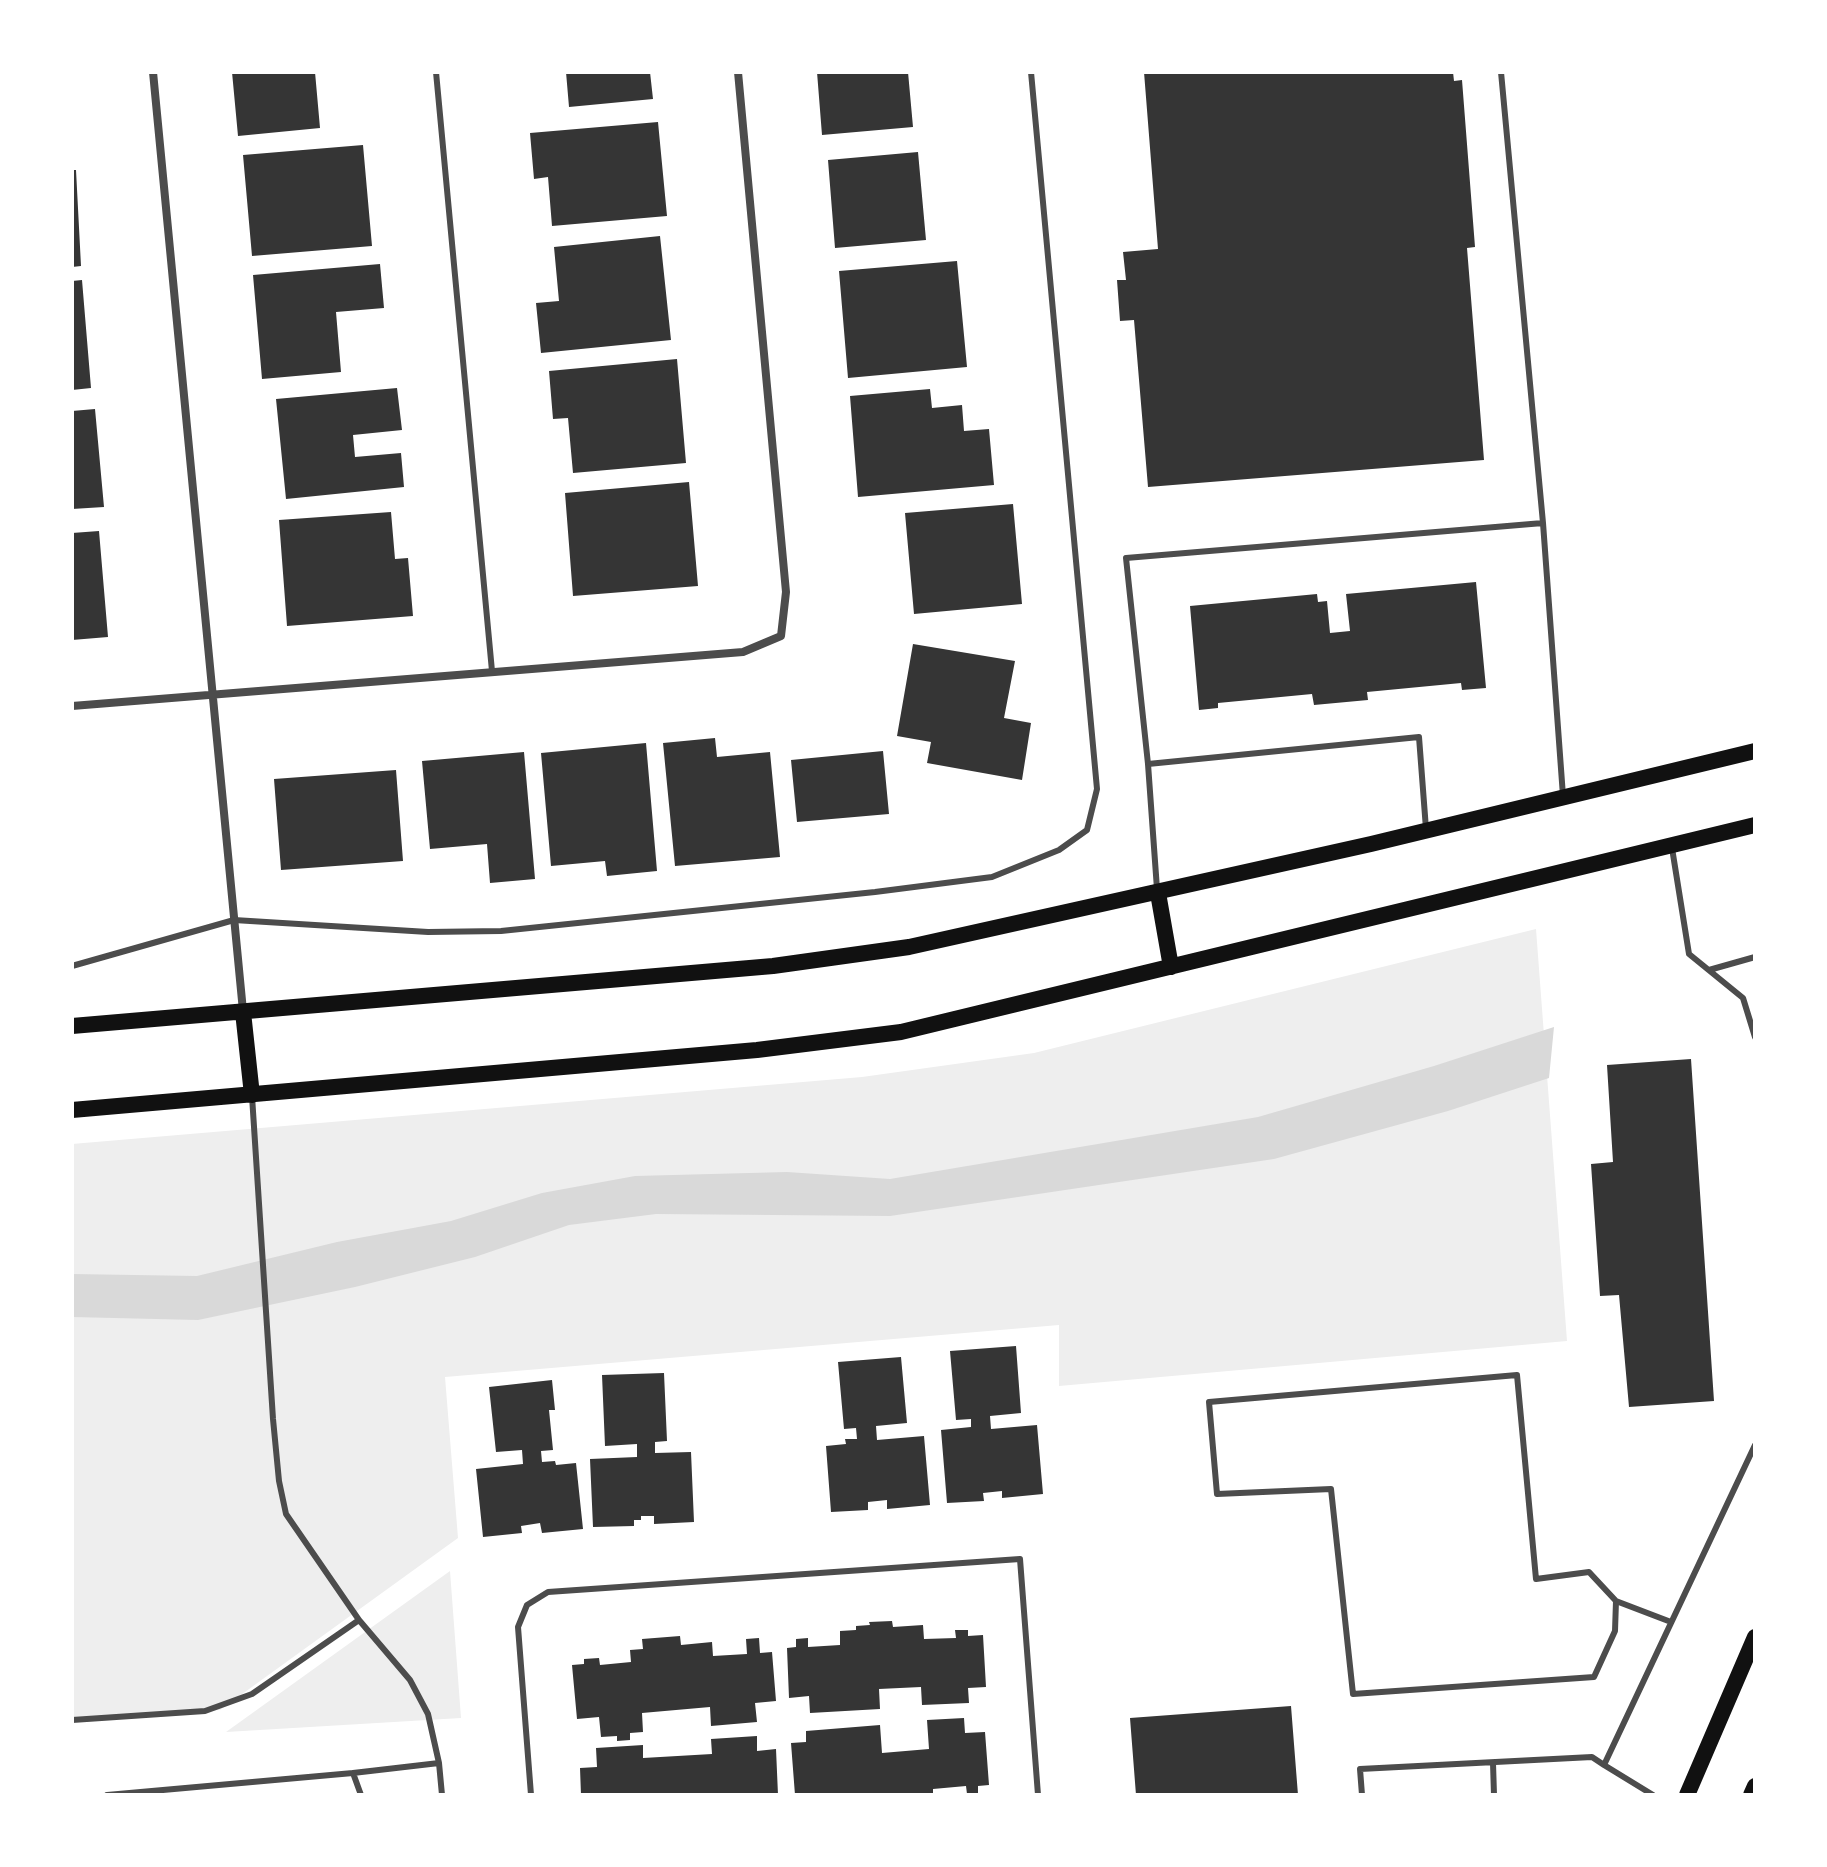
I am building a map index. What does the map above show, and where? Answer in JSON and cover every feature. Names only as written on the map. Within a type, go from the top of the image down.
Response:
[{"type":"main road","points":[[72,1026],[773,966],[909,947],[1426,832],[1755,751]]},
{"type":"main road","points":[[72,1110],[757,1050],[901,1032],[1755,825]]},
{"type":"main road","points":[[1158,893],[1171,967]]},
{"type":"main road","points":[[243,1012],[252,1095]]},
{"type":"main road","points":[[1687,1795],[1755,1637]]},
{"type":"main road","points":[[1751,1795],[1755,1786]]},
{"type":"street","points":[[153,72],[243,1012]]},
{"type":"street","points":[[72,706],[743,652],[781,636],[786,592],[738,72]]},
{"type":"lane","points":[[436,72],[492,671]]},
{"type":"lane","points":[[72,966],[234,920],[428,932],[501,931],[992,877],[1059,850],[1087,830],[1097,789],[1031,72]]},
{"type":"lane","points":[[1501,72],[1543,523],[1563,796]]},
{"type":"lane","points":[[1158,893],[1126,558],[1543,523]]},
{"type":"lane","points":[[1148,764],[1419,737],[1426,832]]},
{"type":"lane","points":[[1671,845],[1689,954],[1743,998],[1755,1037]]},
{"type":"lane","points":[[1709,970],[1755,957]]},
{"type":"lane","points":[[252,1095],[273,1419],[279,1481],[286,1514],[359,1620],[410,1680],[428,1714],[439,1763],[442,1795]]},
{"type":"lane","points":[[1616,1601],[1615,1631],[1594,1677],[1353,1694],[1331,1489],[1217,1494],[1209,1402],[1517,1375],[1536,1579],[1589,1572],[1616,1601],[1671,1622]]},
{"type":"lane","points":[[1604,1765],[1755,1445]]},
{"type":"lane","points":[[531,1795],[518,1627],[527,1605],[548,1592],[1020,1559],[1038,1795]]},
{"type":"lane","points":[[72,1720],[205,1711],[252,1694],[359,1620]]},
{"type":"lane","points":[[1362,1795],[1360,1769],[1592,1757],[1653,1795]]},
{"type":"lane","points":[[107,1795],[439,1763]]},
{"type":"lane","points":[[1493,1763],[1494,1795]]},
{"type":"lane","points":[[353,1773],[361,1795]]},
{"type":"shaded area","points":[[1536,929],[1567,1341],[1059,1386],[1059,1325],[445,1377],[458,1538],[220,1710],[72,1719],[72,1144],[862,1077],[1034,1053]]},
{"type":"shaded area","points":[[1554,1027],[1549,1078],[1448,1111],[1274,1159],[890,1216],[656,1214],[569,1225],[475,1257],[355,1287],[198,1320],[72,1317],[72,1274],[197,1276],[337,1242],[451,1221],[542,1193],[635,1176],[787,1172],[890,1179],[1258,1117],[1434,1066]]},
{"type":"shaded area","points":[[450,1571],[461,1718],[226,1732]]},
{"type":"building","points":[[232,72],[315,72],[320,128],[238,136]]},
{"type":"building","points":[[566,72],[650,72],[653,99],[569,107]]},
{"type":"building","points":[[817,72],[908,72],[913,127],[822,135]]},
{"type":"building","points":[[1144,72],[1453,72],[1454,81],[1462,80],[1475,247],[1467,248],[1484,460],[1148,487],[1134,320],[1120,321],[1117,280],[1126,280],[1123,252],[1158,249]]},
{"type":"building","points":[[658,122],[667,216],[552,226],[548,177],[534,179],[530,133]]},
{"type":"building","points":[[363,145],[372,246],[252,256],[243,155]]},
{"type":"building","points":[[918,152],[926,240],[835,248],[828,160]]},
{"type":"building","points":[[72,170],[76,170],[81,266],[72,267]]},
{"type":"building","points":[[660,236],[671,340],[541,353],[536,303],[559,301],[554,247]]},
{"type":"building","points":[[957,261],[967,367],[848,378],[839,271]]},
{"type":"building","points":[[380,264],[384,308],[336,312],[341,372],[262,379],[253,275]]},
{"type":"building","points":[[82,280],[91,388],[72,390],[72,281]]},
{"type":"building","points":[[677,359],[686,463],[573,473],[568,418],[553,419],[549,371]]},
{"type":"building","points":[[397,388],[402,430],[353,435],[355,457],[401,453],[404,487],[286,499],[276,399]]},
{"type":"building","points":[[930,389],[932,408],[962,405],[964,431],[989,429],[994,485],[858,497],[850,396]]},
{"type":"building","points":[[95,409],[104,507],[72,509],[72,411]]},
{"type":"building","points":[[689,482],[698,586],[573,596],[565,493]]},
{"type":"building","points":[[1013,504],[1022,604],[914,614],[905,513]]},
{"type":"building","points":[[391,512],[395,559],[408,558],[413,616],[287,626],[279,520]]},
{"type":"building","points":[[99,531],[108,637],[72,640],[72,533]]},
{"type":"building","points":[[1476,582],[1486,688],[1462,690],[1461,683],[1367,692],[1368,700],[1314,705],[1312,694],[1218,703],[1218,708],[1199,710],[1190,606],[1317,594],[1318,602],[1327,601],[1330,633],[1350,631],[1346,594]]},
{"type":"building","points":[[913,644],[1015,661],[1004,718],[1031,723],[1022,780],[927,763],[931,742],[897,736]]},
{"type":"building","points":[[715,738],[717,757],[770,752],[780,857],[675,866],[663,743]]},
{"type":"building","points":[[646,743],[657,871],[607,876],[605,861],[551,866],[541,753]]},
{"type":"building","points":[[883,751],[889,814],[797,822],[791,760]]},
{"type":"building","points":[[524,752],[535,879],[490,883],[487,844],[430,849],[422,761]]},
{"type":"building","points":[[396,770],[403,861],[281,870],[274,779]]},
{"type":"building","points":[[1691,1059],[1714,1401],[1629,1407],[1619,1295],[1600,1296],[1591,1164],[1613,1162],[1607,1065]]},
{"type":"building","points":[[1016,1346],[1021,1413],[990,1416],[991,1429],[1037,1425],[1043,1494],[1002,1498],[1002,1491],[983,1493],[984,1501],[947,1503],[941,1430],[971,1427],[971,1419],[956,1420],[950,1351]]},
{"type":"building","points":[[901,1357],[907,1423],[876,1426],[877,1440],[924,1436],[930,1505],[887,1509],[887,1500],[868,1502],[868,1510],[831,1512],[826,1446],[846,1444],[845,1439],[857,1439],[856,1428],[844,1429],[838,1362]]},
{"type":"building","points":[[664,1373],[667,1441],[655,1442],[655,1453],[691,1452],[694,1522],[654,1524],[654,1516],[641,1516],[641,1520],[634,1520],[634,1526],[593,1527],[590,1459],[637,1457],[637,1444],[605,1446],[602,1375]]},
{"type":"building","points":[[552,1380],[555,1410],[549,1410],[553,1450],[541,1451],[542,1462],[555,1461],[556,1465],[576,1463],[583,1529],[542,1533],[540,1523],[521,1526],[522,1533],[483,1537],[476,1469],[523,1464],[522,1450],[496,1452],[489,1387]]},
{"type":"building","points":[[892,1621],[893,1627],[923,1625],[924,1639],[956,1638],[955,1630],[968,1630],[968,1636],[983,1635],[986,1687],[968,1688],[969,1703],[922,1705],[921,1687],[879,1689],[880,1709],[810,1713],[809,1696],[789,1698],[787,1648],[796,1647],[796,1639],[808,1638],[808,1647],[840,1645],[840,1631],[856,1630],[856,1626],[870,1625],[869,1622]]},
{"type":"building","points":[[680,1636],[681,1645],[712,1642],[713,1656],[747,1654],[746,1639],[759,1638],[760,1653],[772,1652],[776,1701],[755,1703],[757,1722],[711,1726],[710,1707],[642,1713],[643,1732],[630,1733],[630,1740],[617,1741],[617,1736],[601,1737],[599,1717],[577,1719],[572,1665],[584,1664],[584,1659],[599,1658],[600,1665],[631,1662],[630,1650],[643,1649],[642,1639]]},
{"type":"building","points":[[1291,1706],[1298,1795],[1136,1795],[1130,1718]]},
{"type":"building","points":[[964,1718],[965,1733],[985,1732],[989,1785],[978,1786],[978,1793],[967,1794],[966,1786],[933,1789],[933,1795],[795,1795],[791,1743],[806,1742],[806,1731],[880,1725],[882,1753],[929,1749],[927,1720]]},
{"type":"building","points":[[757,1736],[757,1751],[776,1749],[778,1795],[581,1795],[580,1768],[597,1767],[596,1748],[643,1745],[643,1758],[712,1754],[711,1739]]}]
